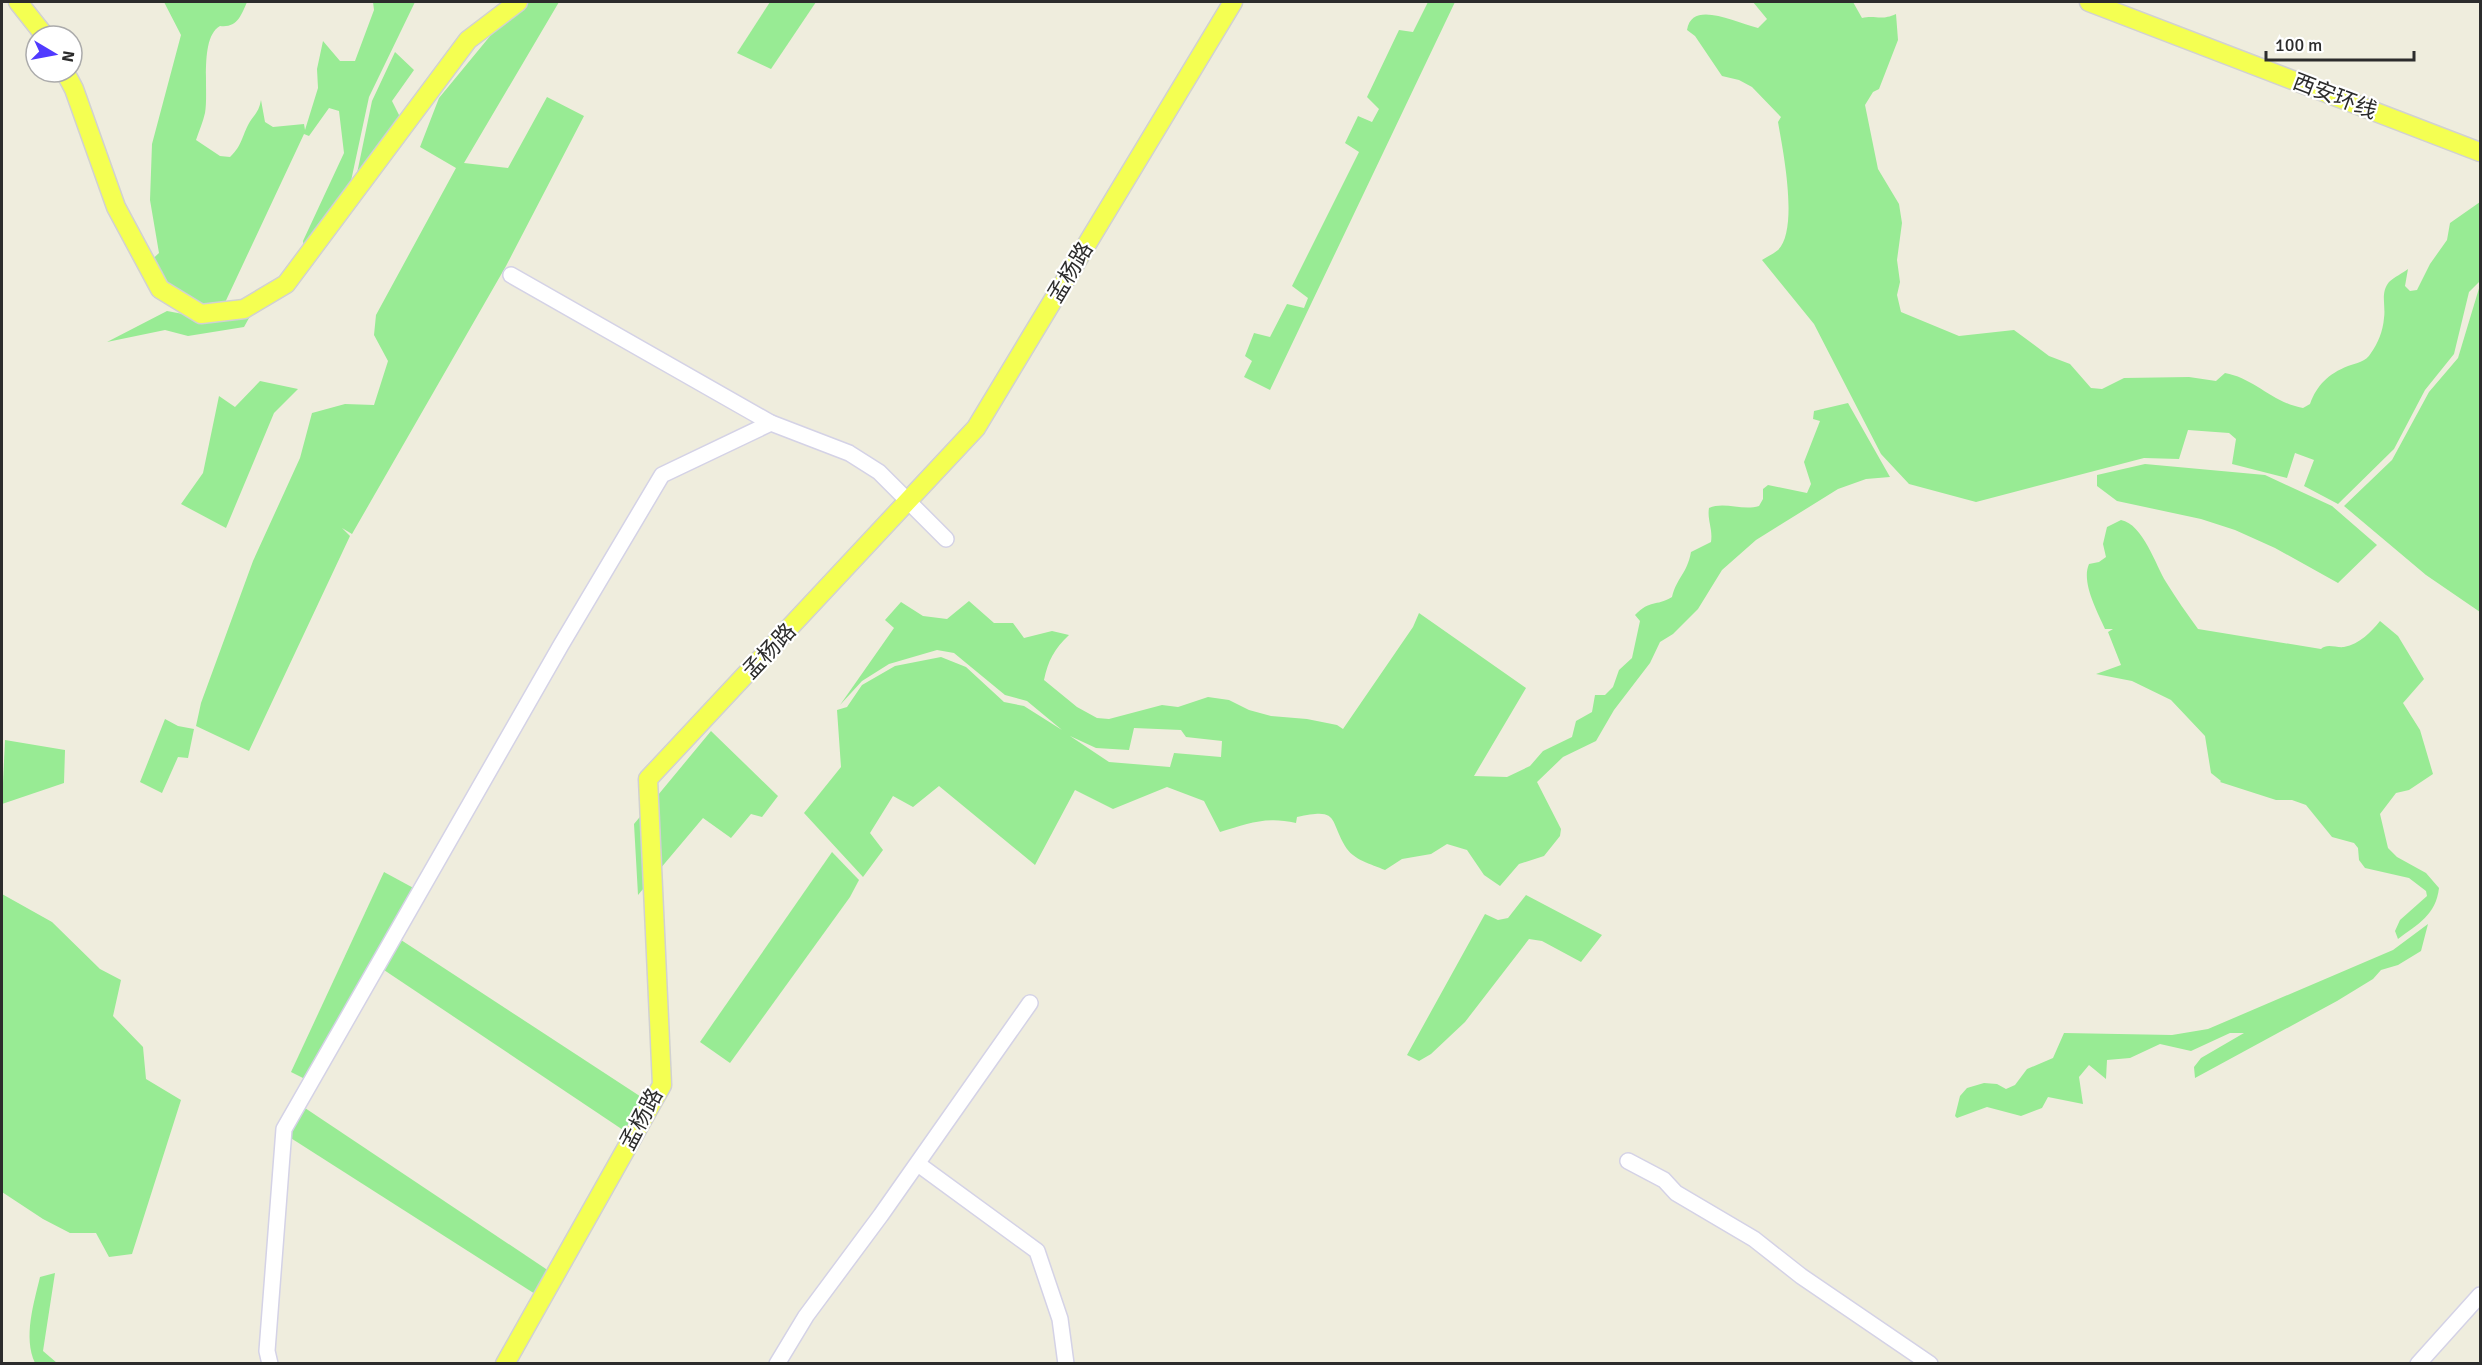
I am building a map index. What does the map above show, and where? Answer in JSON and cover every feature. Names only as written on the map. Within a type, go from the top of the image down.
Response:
[{"type":"main road","points":[[18,2],[35,24]]},
{"type":"main road","points":[[71,84],[116,207],[160,289],[201,314],[244,309],[286,284],[468,40],[518,2]]},
{"type":"main road","name":"孟杨路","points":[[505,1364],[662,1085],[648,779],[976,428],[1233,2]]},
{"type":"main road","name":"西安环线","points":[[2088,2],[2481,152]]},
{"type":"street","points":[[511,275],[771,423],[849,453],[879,472],[945,540]]},
{"type":"street","points":[[270,1364],[267,1351],[284,1129],[561,645],[662,476],[771,423]]},
{"type":"street","points":[[777,1364],[806,1316],[918,1164],[1030,1003]]},
{"type":"street","points":[[1628,1161],[1664,1180],[1676,1193],[1754,1239],[1802,1276],[1930,1364]]},
{"type":"street","points":[[918,1164],[1037,1251],[1060,1319],[1066,1364]]},
{"type":"street","points":[[2418,1364],[2481,1295]]},
{"type":"green space","points":[[164,2],[247,2],[238,20],[231,25],[220,26],[213,32],[209,42],[205,113],[196,140],[220,156],[230,157],[240,144],[248,125],[259,109],[261,100],[265,122],[273,127],[304,124],[305,130],[318,88],[317,69],[323,41],[340,61],[355,61],[374,10],[373,2],[415,2],[369,97],[348,195],[304,250],[303,241],[344,153],[339,111],[329,108],[309,136],[304,134],[222,309],[174,303],[144,267],[159,253],[150,200],[152,144],[181,35]]},
{"type":"green space","points":[[526,2],[559,2],[464,163],[508,168],[547,97],[584,116],[506,266],[352,534],[342,528],[350,536],[249,751],[196,726],[201,703],[253,561],[300,458],[312,413],[345,404],[374,405],[388,361],[374,335],[376,315],[456,168],[420,147],[439,98],[500,24]]},
{"type":"green space","points":[[770,2],[816,2],[771,69],[737,53]]},
{"type":"green space","points":[[1428,2],[1455,2],[1270,390],[1244,377],[1252,361],[1245,356],[1254,333],[1270,337],[1287,304],[1304,308],[1308,298],[1292,286],[1359,152],[1345,143],[1358,116],[1372,122],[1379,109],[1367,97],[1399,30],[1413,32]]},
{"type":"green space","points":[[1753,2],[1853,2],[1862,18],[1886,17],[1896,14],[1898,40],[1879,89],[1873,92],[1865,105],[1878,169],[1899,204],[1902,223],[1897,260],[1900,282],[1897,295],[1901,312],[1959,336],[2014,330],[2049,356],[2070,364],[2091,388],[2102,389],[2124,378],[2189,377],[2216,381],[2225,373],[2245,380],[2282,401],[2303,408],[2310,404],[2316,391],[2329,377],[2369,356],[2383,328],[2384,295],[2389,282],[2408,269],[2405,286],[2410,291],[2417,290],[2430,264],[2447,240],[2450,223],[2480,202],[2480,281],[2469,292],[2454,354],[2425,390],[2394,449],[2338,504],[2304,486],[2314,460],[2295,453],[2287,478],[2232,464],[2236,439],[2229,433],[2188,430],[2179,459],[2144,458],[1976,502],[1909,484],[1881,454],[1814,324],[1762,260],[1778,250],[1784,240],[1788,225],[1788,189],[1778,122],[1781,117],[1752,87],[1739,80],[1722,76],[1695,36],[1687,30],[1690,21],[1697,16],[1705,15],[1726,18],[1758,28],[1767,19]]},
{"type":"green space","points":[[395,52],[414,70],[392,101],[404,125],[354,188],[372,101]]},
{"type":"green space","points":[[2480,285],[2480,612],[2426,575],[2344,506],[2392,460],[2429,392],[2458,358]]},
{"type":"green space","points":[[254,309],[244,327],[188,336],[165,330],[107,342],[167,311],[215,320]]},
{"type":"green space","points":[[260,381],[298,389],[274,413],[226,528],[181,504],[203,473],[219,396],[235,407]]},
{"type":"green space","points":[[1848,403],[1890,477],[1866,479],[1838,489],[1756,540],[1722,570],[1698,609],[1673,634],[1660,642],[1650,663],[1614,710],[1596,741],[1563,757],[1537,782],[1561,829],[1560,836],[1544,856],[1519,864],[1500,886],[1484,875],[1467,850],[1447,844],[1431,854],[1402,859],[1385,870],[1357,858],[1348,851],[1334,822],[1326,815],[1297,817],[1296,823],[1275,820],[1257,822],[1220,832],[1204,801],[1167,787],[1113,809],[1075,790],[1035,865],[939,786],[913,807],[893,796],[870,833],[883,850],[863,877],[804,813],[841,767],[837,710],[847,707],[862,685],[895,666],[941,657],[966,667],[1004,702],[1024,706],[1062,730],[1027,701],[1005,695],[954,653],[937,650],[889,664],[862,681],[840,705],[894,628],[885,620],[901,602],[923,616],[947,619],[969,601],[994,623],[1013,623],[1024,638],[1052,631],[1069,635],[1052,656],[1044,680],[1077,707],[1097,718],[1109,719],[1162,705],[1178,707],[1208,697],[1229,700],[1249,710],[1271,716],[1307,719],[1337,725],[1343,729],[1413,627],[1419,613],[1526,688],[1474,776],[1507,777],[1530,766],[1543,751],[1572,737],[1576,721],[1592,712],[1595,695],[1605,695],[1613,687],[1619,670],[1632,658],[1640,621],[1635,615],[1649,605],[1672,597],[1691,552],[1711,542],[1709,508],[1721,505],[1759,506],[1763,499],[1763,489],[1768,485],[1807,493],[1811,484],[1804,462],[1820,421],[1813,419],[1814,411]],"holes":[[[1134,728],[1181,730],[1186,737],[1222,741],[1221,757],[1174,753],[1170,767],[1109,762],[1070,736],[1096,748],[1129,750]]]},
{"type":"green space","points":[[2145,464],[2265,475],[2332,506],[2377,545],[2338,583],[2275,548],[2235,530],[2201,519],[2117,501],[2097,486],[2097,475]]},
{"type":"green space","points":[[2121,520],[2129,523],[2142,537],[2166,582],[2198,629],[2321,649],[2329,646],[2344,647],[2355,643],[2380,621],[2398,636],[2424,679],[2403,703],[2420,730],[2433,774],[2409,790],[2396,793],[2380,814],[2388,848],[2397,857],[2426,873],[2439,888],[2430,912],[2398,939],[2395,931],[2400,920],[2427,896],[2426,891],[2409,878],[2365,868],[2359,860],[2358,848],[2354,843],[2332,837],[2306,805],[2292,800],[2276,800],[2220,782],[2211,773],[2205,736],[2171,700],[2132,681],[2096,674],[2121,665],[2108,632],[2113,629],[2105,629],[2088,588],[2087,571],[2089,564],[2099,562],[2106,557],[2103,544],[2107,527]]},
{"type":"green space","points":[[165,719],[178,726],[194,729],[188,758],[178,757],[162,793],[140,782]]},
{"type":"green space","points":[[711,731],[778,796],[762,817],[751,814],[731,838],[703,818],[638,895],[634,824]]},
{"type":"green space","points":[[5,740],[65,750],[64,783],[2,804]]},
{"type":"green space","points":[[832,852],[859,880],[850,897],[730,1063],[700,1042]]},
{"type":"green space","points":[[384,872],[419,891],[311,1082],[291,1072]]},
{"type":"green space","points":[[2,894],[52,922],[100,969],[121,980],[113,1016],[143,1047],[146,1079],[181,1100],[132,1254],[109,1257],[96,1233],[70,1233],[43,1219],[2,1192]]},
{"type":"green space","points":[[1526,895],[1602,935],[1581,962],[1542,941],[1529,939],[1465,1022],[1431,1054],[1419,1061],[1407,1055],[1485,914],[1498,920],[1508,918]]},
{"type":"green space","points":[[2428,924],[2421,951],[2398,965],[2381,970],[2373,979],[2337,1001],[2195,1078],[2194,1067],[2201,1058],[2244,1033],[2230,1033],[2191,1051],[2160,1044],[2130,1058],[2107,1060],[2106,1079],[2089,1065],[2079,1077],[2083,1104],[2048,1097],[2042,1108],[2021,1116],[1987,1107],[1957,1118],[1955,1116],[1960,1096],[1967,1088],[1984,1083],[1997,1084],[2006,1089],[2015,1085],[2027,1069],[2053,1058],[2064,1033],[2172,1035],[2208,1029],[2393,950]]},
{"type":"green space","points":[[398,938],[655,1106],[653,1120],[641,1142],[381,968]]},
{"type":"green space","points":[[302,1106],[558,1277],[543,1299],[286,1135]]},
{"type":"green space","points":[[55,1273],[43,1351],[57,1363],[35,1363],[30,1331],[35,1298],[40,1277]]}]
